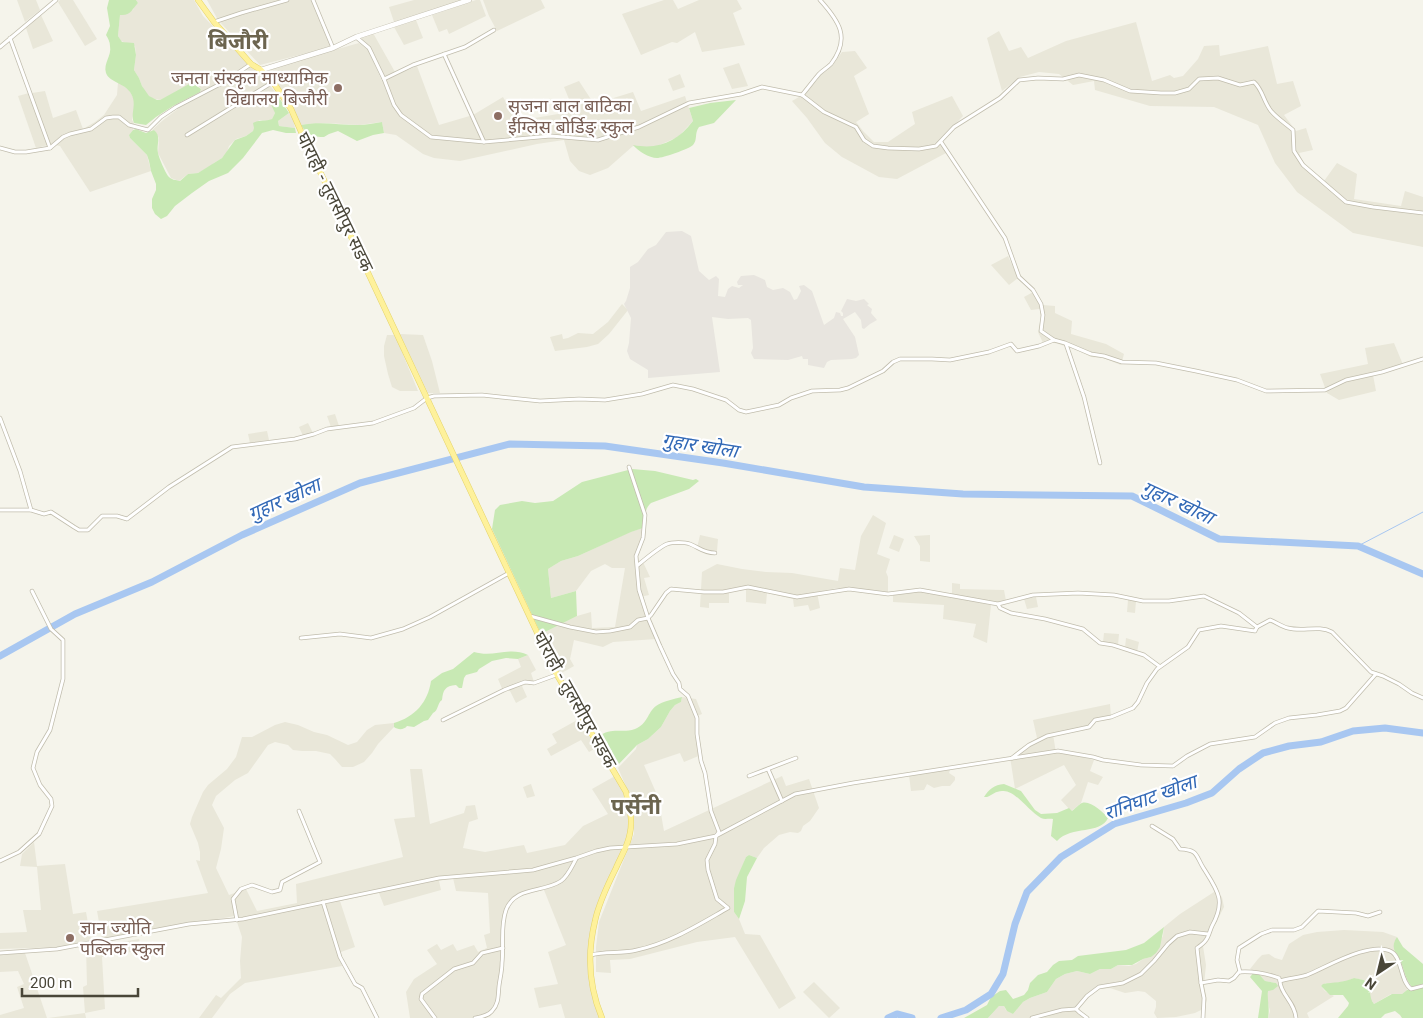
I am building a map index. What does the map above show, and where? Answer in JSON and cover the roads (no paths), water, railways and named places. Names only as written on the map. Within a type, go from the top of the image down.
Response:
[{"type":"main road","name":"घोराही - तुलसीपुर सडक","points":[[198,0],[214,22],[252,64],[273,82],[291,109],[557,675],[626,792],[631,810],[631,832],[595,920],[590,947],[591,982],[602,1018]]},
{"type":"street","points":[[0,47],[56,0]]},
{"type":"street","points":[[214,22],[287,0]]},
{"type":"street","points":[[313,0],[333,48]]},
{"type":"street","points":[[261,70],[333,48],[356,37],[469,0]]},
{"type":"street","points":[[802,94],[830,65],[837,54],[842,39],[840,27],[820,0]]},
{"type":"street","points":[[384,79],[413,65],[465,47],[494,30]]},
{"type":"street","points":[[356,37],[369,48],[394,105],[401,115],[431,137],[484,142],[551,136],[598,140],[639,127],[689,103],[742,94],[762,86],[802,94],[824,112],[856,128],[864,140],[873,146],[919,148],[936,146],[954,127],[1000,98],[1019,80],[1038,78],[1063,79],[1079,75],[1104,80],[1130,91],[1161,93],[1175,93],[1189,89],[1200,79],[1218,78],[1240,85],[1254,82],[1260,87],[1263,99],[1271,110],[1293,130],[1294,151],[1303,165],[1346,202],[1423,213]]},
{"type":"street","points":[[10,38],[50,148]]},
{"type":"street","points":[[444,54],[484,142]]},
{"type":"street","points":[[0,148],[15,152],[26,152],[50,148],[63,137],[91,129],[106,118],[113,116],[119,117],[129,125],[148,130],[176,106],[226,81],[252,64]]},
{"type":"street","points":[[187,135],[273,82]]},
{"type":"street","points":[[941,142],[1005,238],[1019,276],[1033,290],[1041,304],[1043,315],[1041,331],[1054,340],[1091,354],[1122,362],[1156,363],[1196,370],[1237,380],[1266,391],[1325,390],[1346,380],[1382,372],[1423,359]]},
{"type":"street","points":[[0,510],[31,510],[44,514],[51,512],[74,528],[88,530],[102,516],[117,516],[127,519],[168,488],[232,447],[295,439],[327,429],[373,423],[414,408],[427,398],[434,396],[482,395],[540,401],[605,400],[642,394],[673,386],[692,389],[726,400],[739,410],[746,412],[779,405],[791,398],[812,391],[848,388],[883,371],[893,362],[900,359],[950,360],[989,352],[1011,344],[1016,351],[1054,340]]},
{"type":"street","points":[[1065,343],[1084,397],[1100,463]]},
{"type":"street","points":[[0,418],[20,471],[31,510]]},
{"type":"street","points":[[591,955],[637,950],[662,942],[682,935],[728,908],[717,899],[708,870],[707,860],[719,832],[711,812],[697,734],[697,718],[688,696],[680,689],[679,683],[669,666],[648,618],[639,590],[636,556],[643,538],[645,515],[630,467]]},
{"type":"street","points":[[638,565],[668,543],[690,544],[707,553],[715,553]]},
{"type":"street","points":[[301,638],[340,634],[371,638],[403,629],[437,614],[509,573]]},
{"type":"street","points":[[529,616],[596,632],[610,631],[630,627],[638,620],[648,618],[666,593],[671,590],[723,592],[748,587],[797,597],[850,589],[888,594],[920,590],[998,604],[1033,595],[1078,593],[1114,595],[1143,601],[1169,601],[1204,596],[1239,613],[1257,627]]},
{"type":"street","points":[[0,861],[19,852],[38,834],[52,806],[51,800],[40,786],[32,768],[37,752],[50,730],[63,679],[63,640],[52,629],[32,591]]},
{"type":"street","points":[[998,604],[1000,608],[1010,614],[1045,619],[1083,629],[1100,643],[1144,655],[1159,666]]},
{"type":"street","points":[[1011,758],[1029,745],[1048,736],[1089,727],[1095,720],[1111,717],[1133,708],[1159,666],[1188,647],[1199,630],[1220,626],[1255,631],[1257,627],[1270,620],[1288,628],[1329,630],[1371,672],[1399,684],[1423,698]]},
{"type":"street","points":[[0,952],[57,949],[189,924],[237,920],[439,878],[533,870],[596,851],[677,844],[716,836],[795,794],[852,783],[1058,751],[1141,765],[1173,766],[1210,744],[1255,737],[1275,722],[1289,718],[1340,711],[1346,708],[1376,674]]},
{"type":"street","points":[[443,720],[504,690],[525,682],[534,683],[557,675]]},
{"type":"street","points":[[749,776],[796,758]]},
{"type":"street","points":[[768,768],[782,801]]},
{"type":"street","points":[[237,920],[233,899],[241,889],[252,885],[272,892],[280,890],[282,882],[320,862],[299,811]]},
{"type":"street","points":[[1152,826],[1173,839],[1180,849],[1189,849],[1195,852],[1215,887],[1219,898],[1220,909],[1216,919],[1206,941],[1197,948],[1204,998],[1203,1018]]},
{"type":"street","points":[[475,1018],[483,1017],[492,1012],[498,1002],[506,909],[515,897],[523,892],[544,888],[560,882],[564,879],[576,858]]},
{"type":"street","points":[[323,902],[340,956],[355,984],[362,988],[377,1018]]},
{"type":"street","points":[[1240,972],[1237,960],[1239,948],[1261,934],[1272,930],[1294,930],[1302,927],[1318,911],[1356,913],[1368,916],[1380,912]]},
{"type":"street","points":[[1076,1009],[1087,996],[1099,987],[1123,983],[1141,974],[1177,936],[1190,932],[1208,934]]},
{"type":"street","points":[[435,1018],[421,999],[422,994],[454,969],[473,962],[482,953],[502,948]]},
{"type":"street","points":[[1280,981],[1307,975],[1350,955],[1365,951],[1384,950],[1393,952],[1401,972],[1411,989],[1423,986]]},
{"type":"street","points":[[1201,983],[1218,980],[1228,981],[1240,972],[1257,971],[1279,978],[1282,990],[1296,1011],[1296,1018]]},
{"type":"street","points":[[1032,1018],[1062,1010],[1076,1009],[1087,1018]]},
{"type":"waterway","name":"गुहार खोला","points":[[0,656],[75,614],[152,582],[242,535],[360,483],[510,444],[605,446],[723,463],[864,487],[963,494],[1132,496],[1219,539],[1358,546],[1423,574]]},
{"type":"waterway","points":[[1358,546],[1423,512]]},
{"type":"waterway","name":"रानिघाट खोला","points":[[941,1018],[966,1010],[991,994],[1003,974],[1015,924],[1027,892],[1061,857],[1114,824],[1186,803],[1212,793],[1239,769],[1263,753],[1289,746],[1321,742],[1353,731],[1385,728],[1423,733]]},
{"type":"waterway","name":"रानिघाट खोला","points":[[888,1018],[897,1014],[912,1018]]},
{"type":"place","name":"जनता संस्कृत माध्यामिक विद्यालय बिजौरी","points":[[338,88]]},
{"type":"place","name":"सृजना बाल बाटिका ईंग्लिस बोर्डिङ् स्कुल","points":[[498,116]]},
{"type":"place","name":"ज्ञान ज्योति पब्लिक स्कुल","points":[[70,938]]},
{"type":"district","name":"बिजौरी","points":[[238,41]]},
{"type":"district","name":"पर्सेनी","points":[[636,806]]}]
